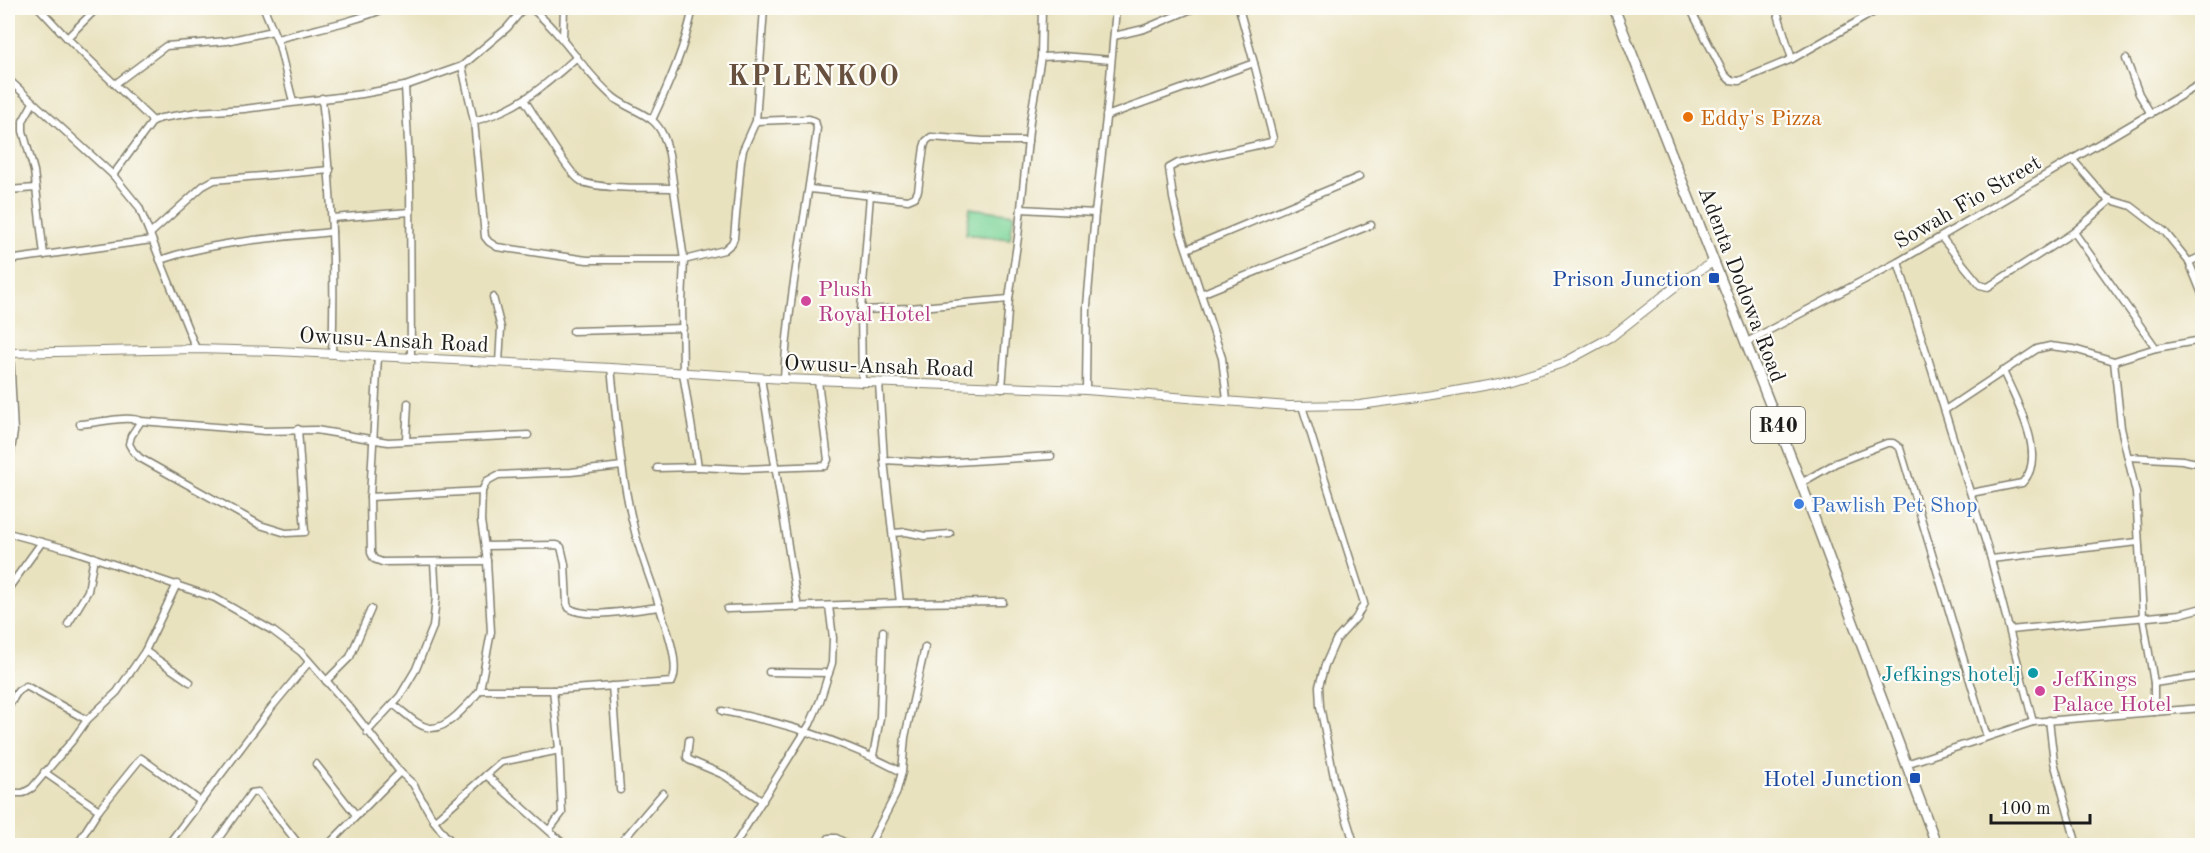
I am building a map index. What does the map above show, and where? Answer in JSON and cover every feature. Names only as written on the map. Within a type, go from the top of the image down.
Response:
[{"type":"main road","name":"Adenta Dodowa Road","points":[[1614,8],[1801,483],[1937,846]]},
{"type":"street","points":[[39,8],[153,121]]},
{"type":"street","points":[[67,38],[98,8]]},
{"type":"street","points":[[264,8],[277,39],[293,102]]},
{"type":"street","points":[[277,39],[355,20],[386,8]]},
{"type":"street","points":[[113,175],[153,121],[198,112],[293,102],[405,86],[462,66],[507,28],[524,8]]},
{"type":"street","points":[[531,8],[563,39],[614,97],[628,108],[652,120],[665,139],[684,261],[683,373],[698,467]]},
{"type":"street","points":[[563,39],[564,8]]},
{"type":"street","points":[[652,120],[680,53],[693,8]]},
{"type":"street","points":[[462,66],[474,121],[485,237],[493,245],[587,260],[684,261],[724,250],[734,238],[743,150],[756,121],[764,8]]},
{"type":"street","points":[[1002,388],[1009,299],[1028,141],[1041,57],[1042,8]]},
{"type":"street","points":[[1086,390],[1087,306],[1116,8]]},
{"type":"street","points":[[1114,36],[1144,29],[1194,8]]},
{"type":"street","points":[[1227,400],[1222,358],[1186,249],[1173,198],[1169,168],[1178,163],[1241,147],[1269,143],[1272,140],[1267,108],[1239,8]]},
{"type":"street","points":[[1690,8],[1724,74],[1730,80],[1739,81],[1792,59],[1881,8]]},
{"type":"street","points":[[1776,8],[1792,59]]},
{"type":"street","points":[[115,84],[166,46],[227,41],[273,31]]},
{"type":"street","points":[[1041,57],[1063,56],[1111,60]]},
{"type":"street","points":[[474,121],[510,109],[525,101],[577,57]]},
{"type":"street","points":[[2126,60],[2139,94],[2151,114]]},
{"type":"street","points":[[1106,116],[1254,63]]},
{"type":"street","points":[[8,79],[113,175],[139,207],[196,349]]},
{"type":"street","name":"Sowah Fio Street","points":[[1745,343],[1898,262],[2202,83]]},
{"type":"street","points":[[405,86],[409,147],[411,358]]},
{"type":"street","points":[[322,98],[330,170],[332,218],[335,297],[332,353]]},
{"type":"street","points":[[525,101],[570,171],[581,181],[599,185],[674,188]]},
{"type":"street","points":[[33,103],[22,121],[36,188],[44,255]]},
{"type":"street","points":[[756,121],[809,119],[814,121],[817,128],[810,189],[790,300],[784,379]]},
{"type":"street","points":[[810,189],[908,200],[915,197],[918,191],[924,147],[926,141],[931,137],[983,141],[1028,141]]},
{"type":"street","points":[[2073,160],[2100,192],[2111,200],[2131,206],[2141,212],[2165,232],[2189,262],[2202,294]]},
{"type":"street","points":[[8,260],[151,237],[203,186],[214,180],[330,170]]},
{"type":"street","points":[[1186,249],[1359,177]]},
{"type":"street","points":[[8,190],[36,188]]},
{"type":"street","points":[[862,383],[861,310],[870,195]]},
{"type":"street","points":[[1941,237],[1980,285],[1988,287],[2074,232],[2111,200]]},
{"type":"street","points":[[1021,209],[1095,213]]},
{"type":"street","points":[[332,218],[410,212]]},
{"type":"street","points":[[1201,294],[1371,225]]},
{"type":"street","points":[[160,260],[185,251],[251,240],[332,232]]},
{"type":"street","points":[[2074,232],[2156,348]]},
{"type":"street","points":[[2189,262],[2202,256]]},
{"type":"street","name":"Owusu-Ansah Road","points":[[9,353],[196,349],[332,353],[818,381],[1086,390],[1302,406],[1360,405],[1499,383],[1559,364],[1611,337],[1681,282],[1713,262]]},
{"type":"street","points":[[1898,262],[1971,493],[2010,630],[2033,722]]},
{"type":"street","points":[[493,297],[501,328],[499,363]]},
{"type":"street","points":[[861,310],[1009,299]]},
{"type":"street","points":[[573,331],[683,328]]},
{"type":"street","points":[[1945,410],[2037,349],[2050,346],[2074,349],[2114,361],[2156,348],[2202,340]]},
{"type":"street","points":[[8,468],[14,432],[9,353]]},
{"type":"street","points":[[378,356],[370,497],[371,553],[374,560],[382,562],[487,561]]},
{"type":"street","points":[[2114,361],[2121,428],[2136,493],[2143,617],[2154,682],[2154,712]]},
{"type":"street","points":[[480,690],[554,690],[666,684],[674,679],[670,640],[635,532],[622,466],[611,368]]},
{"type":"street","points":[[1971,493],[2022,483],[2031,471],[2032,448],[2029,434],[2003,371]]},
{"type":"street","points":[[761,378],[798,608]]},
{"type":"street","points":[[657,468],[823,467],[827,463],[818,381]]},
{"type":"street","points":[[879,383],[884,460],[900,603]]},
{"type":"street","points":[[406,440],[408,403]]},
{"type":"street","points":[[1302,406],[1364,603],[1356,618],[1336,640],[1319,686],[1320,706],[1335,782],[1355,846]]},
{"type":"street","points":[[80,424],[132,417],[141,421],[265,431],[316,429],[388,442],[528,435]]},
{"type":"street","points":[[141,421],[131,436],[129,444],[141,458],[260,525],[286,533],[305,532],[298,429]]},
{"type":"street","points":[[1801,483],[1836,463],[1887,443],[1893,442],[1900,448],[1987,737]]},
{"type":"street","points":[[884,460],[940,463],[1051,456]]},
{"type":"street","points":[[2129,457],[2182,460],[2202,464]]},
{"type":"street","points":[[393,704],[426,728],[435,729],[444,726],[480,690],[491,633],[487,561],[481,521],[482,491],[487,481],[498,475],[571,472],[622,466]]},
{"type":"street","points":[[370,497],[482,491]]},
{"type":"street","points":[[8,532],[94,557],[215,598],[254,620],[301,652],[351,709],[400,772],[413,784],[434,821],[456,846]]},
{"type":"street","points":[[893,532],[925,536],[950,534]]},
{"type":"street","points":[[8,590],[42,542]]},
{"type":"street","points":[[1990,559],[2138,542]]},
{"type":"street","points":[[485,546],[557,545],[561,547],[566,564],[567,604],[577,613],[604,613],[660,607]]},
{"type":"street","points":[[68,624],[88,591],[94,557]]},
{"type":"street","points":[[367,732],[400,696],[416,669],[433,627],[436,597],[434,562]]},
{"type":"street","points":[[8,788],[16,793],[27,791],[72,741],[87,720],[117,692],[145,651],[177,584]]},
{"type":"street","points":[[728,609],[1003,602]]},
{"type":"street","points":[[734,846],[806,731],[820,701],[832,663],[833,638],[830,606]]},
{"type":"street","points":[[2010,630],[2180,614],[2202,608]]},
{"type":"street","points":[[326,681],[350,657],[371,609]]},
{"type":"street","points":[[873,756],[880,718],[883,631]]},
{"type":"street","points":[[868,846],[896,794],[902,772],[905,737],[925,647]]},
{"type":"street","points":[[145,651],[190,681]]},
{"type":"street","points":[[167,846],[271,708],[309,662]]},
{"type":"street","points":[[769,672],[829,673]]},
{"type":"street","points":[[2154,682],[2202,676]]},
{"type":"street","points":[[8,707],[22,687],[26,686],[87,720]]},
{"type":"street","points":[[612,686],[620,790]]},
{"type":"street","points":[[549,830],[562,813],[554,690]]},
{"type":"street","points":[[1906,764],[2033,722],[2202,708]]},
{"type":"street","points":[[722,711],[806,731],[873,756],[902,772]]},
{"type":"street","points":[[2049,720],[2054,762],[2077,846]]},
{"type":"street","points":[[688,740],[687,757],[689,760],[724,775],[763,801]]},
{"type":"street","points":[[434,821],[501,762],[555,752],[559,749]]},
{"type":"street","points":[[76,846],[99,810],[141,758],[200,801]]},
{"type":"street","points":[[316,764],[356,815]]},
{"type":"street","points":[[44,772],[99,810]]},
{"type":"street","points":[[327,846],[400,772]]},
{"type":"street","points":[[486,775],[566,846]]},
{"type":"street","points":[[213,846],[251,793],[258,792],[300,846]]},
{"type":"street","points":[[618,846],[663,793]]},
{"type":"street","points":[[829,838],[836,838],[851,846]]},
{"type":"green space","points":[[970,208],[1014,214],[1010,239],[966,234]]},
{"type":"place","name":"Eddy's Pizza","points":[[1688,117]]},
{"type":"place","name":"Prison Junction","points":[[1714,278]]},
{"type":"place","name":"Plush Royal Hotel","points":[[806,301]]},
{"type":"place","name":"Pawlish Pet Shop","points":[[1799,504]]},
{"type":"place","name":"Jefkings hotelj","points":[[2033,673]]},
{"type":"place","name":"JefKings Palace Hotel","points":[[2040,691]]},
{"type":"place","name":"Hotel Junction","points":[[1915,778]]},
{"type":"district","name":"KPLENKOO","points":[[814,75]]}]
